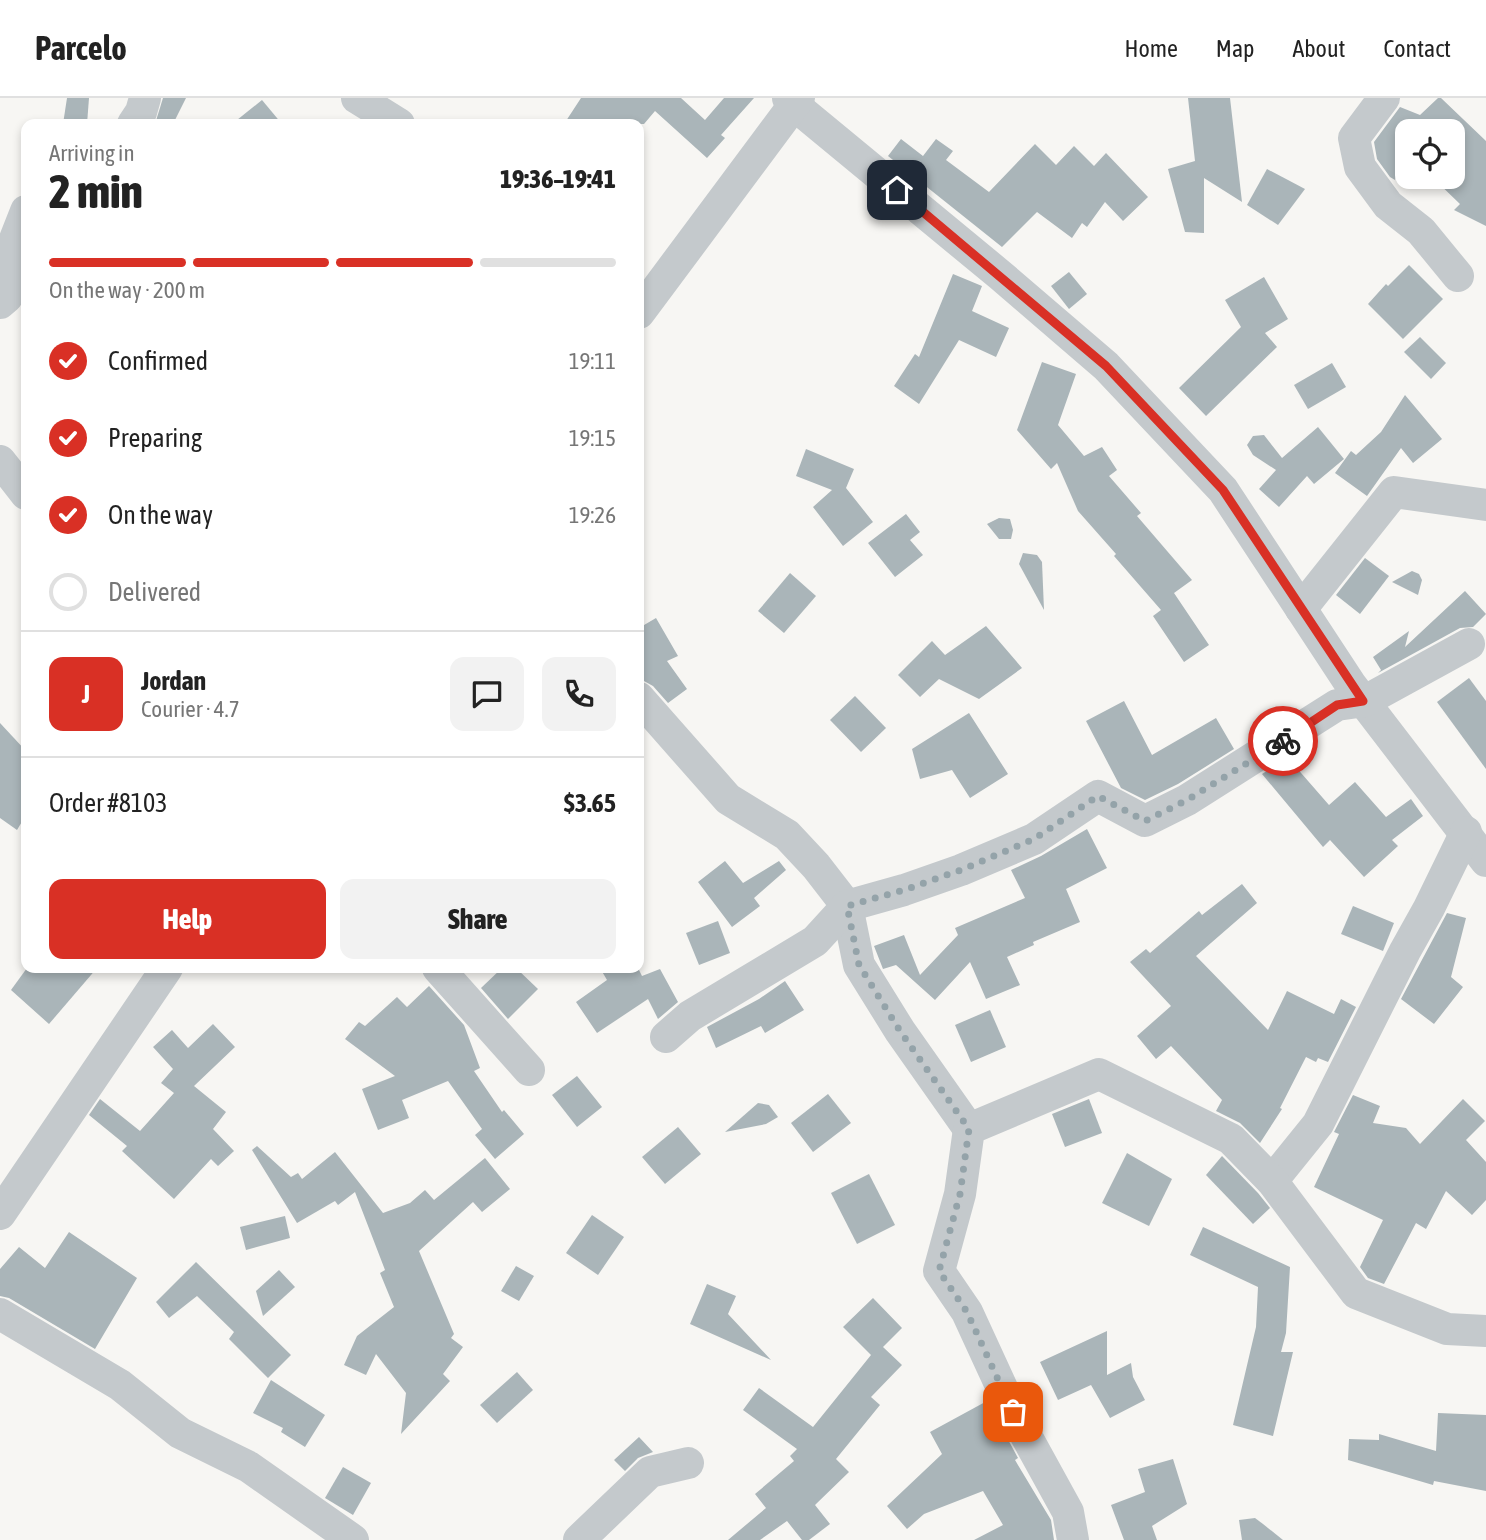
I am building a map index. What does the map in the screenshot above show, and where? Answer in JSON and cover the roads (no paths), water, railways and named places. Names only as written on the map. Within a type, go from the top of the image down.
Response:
[{"type":"street","points":[[136,119],[145,98]]},
{"type":"street","points":[[357,98],[391,119]]},
{"type":"street","points":[[1384,98],[1354,138],[1360,167],[1388,205],[1421,231],[1458,276]]},
{"type":"street","points":[[644,295],[649,277],[794,100],[1106,366],[1223,490],[1363,701],[1486,861]]},
{"type":"street","points":[[0,303],[7,297],[6,262],[21,224]]},
{"type":"street","points":[[0,461],[21,488]]},
{"type":"street","points":[[1301,609],[1394,492],[1486,505]]},
{"type":"street","points":[[666,1038],[690,1016],[816,941],[847,906],[961,870],[1034,839],[1098,796],[1145,821],[1187,800],[1337,705],[1363,701],[1469,644]]},
{"type":"street","points":[[644,704],[728,799],[787,835],[816,866],[847,906],[859,965],[900,1031],[969,1129],[960,1194],[939,1271],[967,1312],[1013,1412],[1068,1512],[1073,1540]]},
{"type":"street","points":[[1272,1181],[1318,1124],[1466,832]]},
{"type":"street","points":[[0,1214],[164,973]]},
{"type":"street","points":[[442,973],[529,1070]]},
{"type":"street","points":[[969,1129],[1099,1074],[1231,1139],[1272,1181],[1356,1293],[1447,1329],[1486,1331]]},
{"type":"street","points":[[0,1314],[120,1385],[180,1433],[249,1467],[353,1540]]},
{"type":"street","points":[[579,1540],[650,1472],[688,1463]]}]
